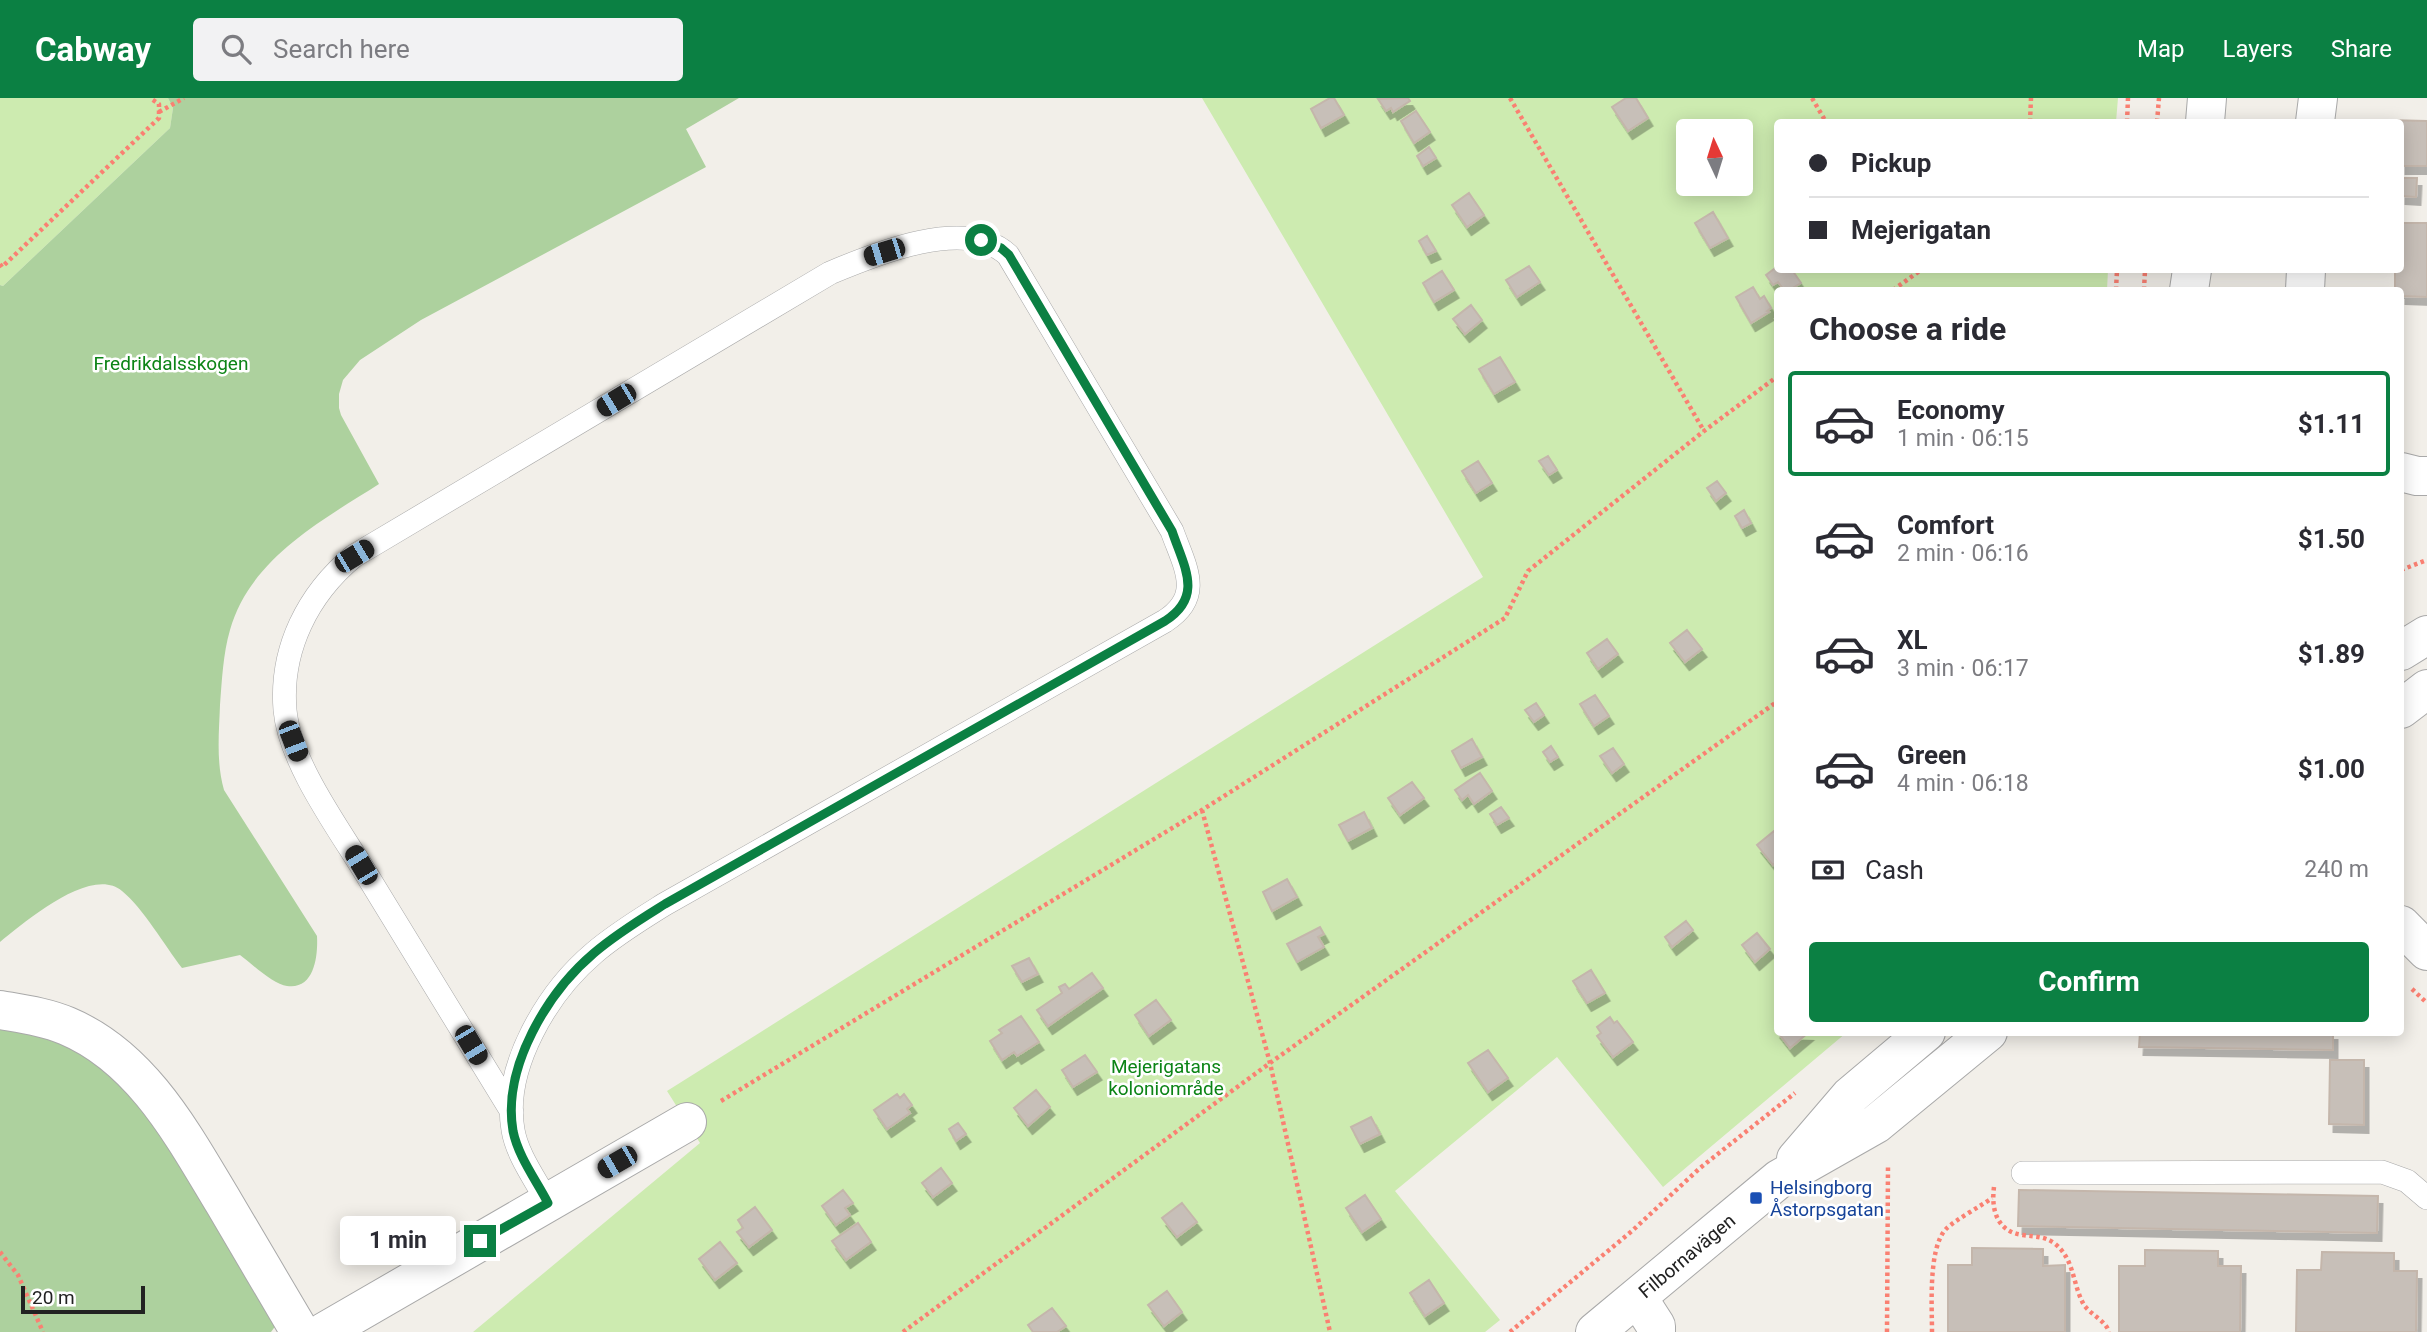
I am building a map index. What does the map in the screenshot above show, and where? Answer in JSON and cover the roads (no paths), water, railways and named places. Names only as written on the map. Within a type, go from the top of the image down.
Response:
[{"type":"street","points":[[2205,119],[2207,98]]},
{"type":"street","points":[[2315,119],[2318,98]]},
{"type":"street","points":[[2404,473],[2427,476]]},
{"type":"street","points":[[2404,650],[2427,635]]},
{"type":"street","points":[[2404,707],[2427,689]]},
{"type":"street","points":[[2404,928],[2427,951]]},
{"type":"street","points":[[0,1010],[44,1018],[69,1027],[105,1049],[137,1075],[187,1141],[300,1332]]},
{"type":"street","name":"Filbornavägen","points":[[1595,1332],[1779,1180],[1850,1096],[1921,1036]]},
{"type":"street","name":"Filbornavägen","points":[[1779,1180],[1876,1124],[1983,1036]]},
{"type":"street","points":[[324,1332],[687,1122]]},
{"type":"street","points":[[1638,1298],[1656,1326],[1656,1332]]},
{"type":"lane","points":[[512,1112],[307,775],[286,713],[285,684],[291,646],[301,621],[318,591],[354,556],[830,273],[869,256],[921,243],[965,239],[981,240],[1001,248],[1009,255],[1172,531],[1188,578],[1185,603],[1178,613],[1165,621],[677,897],[622,931],[592,954],[566,983],[534,1027],[514,1088],[513,1132],[548,1203]]},
{"type":"lane","points":[[2023,1173],[2382,1172],[2407,1181],[2427,1198]]},
{"type":"place","name":"Helsingborg Åstorpsgatan","points":[[1756,1198]]},
{"type":"park label","name":"Fredrikdalsskogen","points":[[171,363]]},
{"type":"park label","name":"Mejerigatans koloniområde","points":[[1166,1077]]}]
